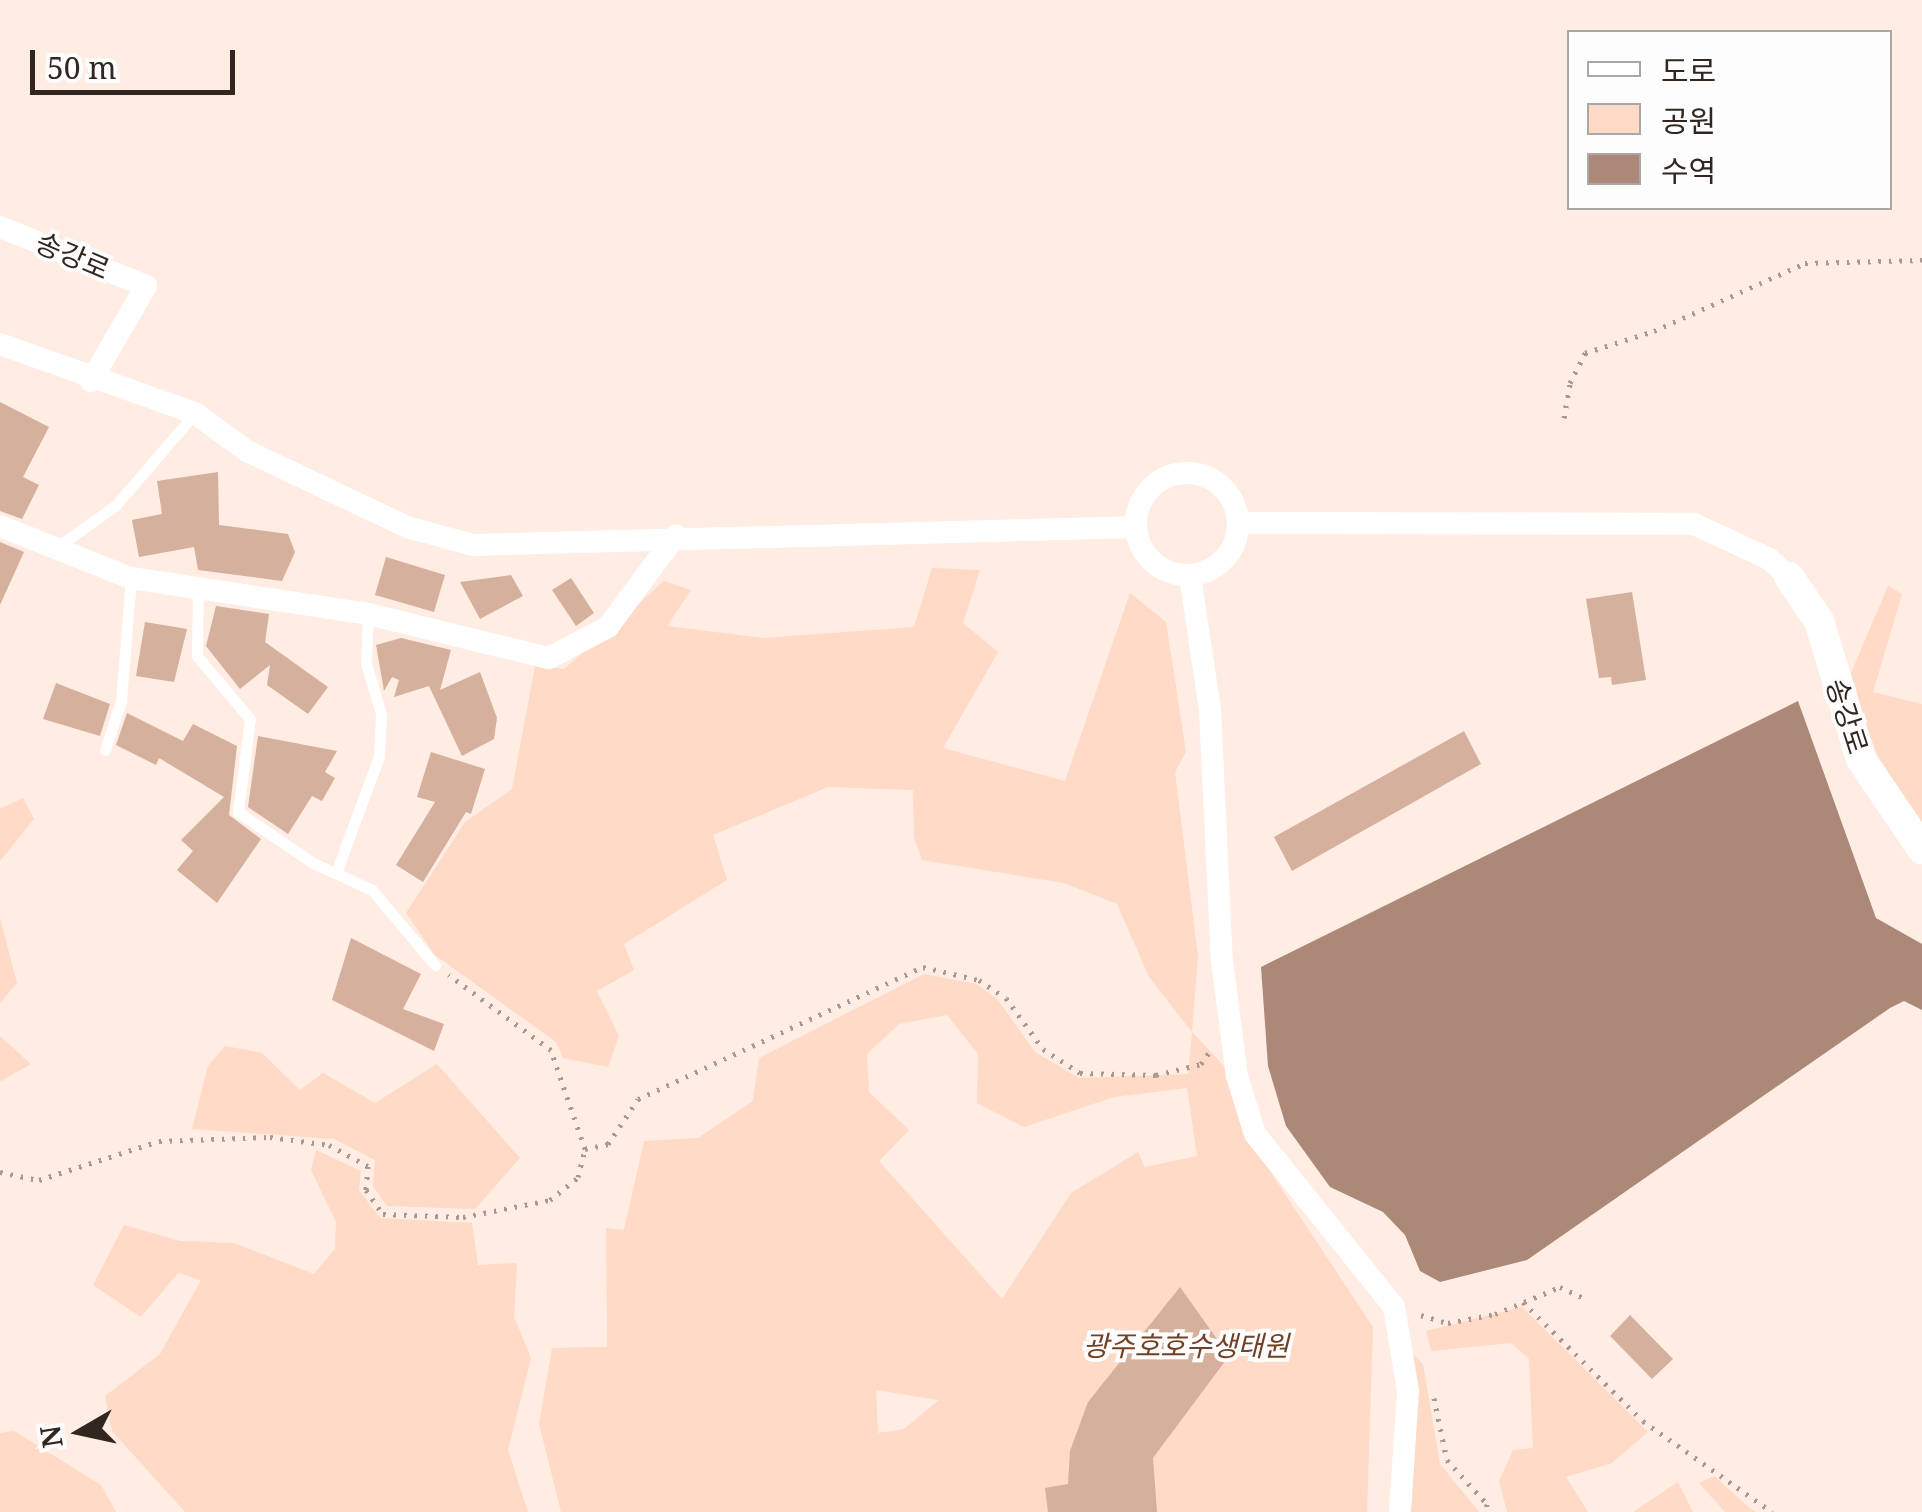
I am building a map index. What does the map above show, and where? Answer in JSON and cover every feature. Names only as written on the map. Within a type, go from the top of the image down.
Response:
[{"type":"main road","name":"송강로","points":[[1788,577],[1819,621],[1861,759],[1891,812],[1922,849]]},
{"type":"street","name":"송강로","points":[[0,227],[146,286],[91,381]]},
{"type":"street","points":[[0,344],[91,381],[194,413],[246,452],[407,527],[473,545],[676,535],[1136,527]]},
{"type":"street","points":[[1190,472],[1222,486],[1238,523],[1222,563],[1190,576],[1159,568],[1136,527],[1145,494],[1173,474],[1190,472]]},
{"type":"street","points":[[1238,523],[1694,524],[1769,559],[1788,577]]},
{"type":"street","points":[[0,526],[131,578],[198,585],[368,614],[550,658],[608,627],[676,535]]},
{"type":"street","points":[[1190,576],[1210,710],[1228,1024],[1255,1134],[1394,1307],[1408,1391],[1400,1512]]},
{"type":"lane","points":[[56,547],[116,506],[194,413]]},
{"type":"lane","points":[[105,750],[121,700],[131,578]]},
{"type":"lane","points":[[198,585],[197,656],[250,719],[238,812],[336,873],[372,890],[434,965]]},
{"type":"lane","points":[[336,873],[379,756],[381,714],[366,663],[368,614]]},
{"type":"path","points":[[1564,418],[1570,383],[1585,353],[1654,331],[1805,263],[1922,260]]},
{"type":"path","points":[[0,1172],[39,1180],[159,1142],[270,1138],[329,1145],[368,1166],[366,1190],[383,1214],[463,1217],[550,1200],[578,1177],[586,1149],[550,1050],[434,965]]},
{"type":"path","points":[[586,1149],[608,1144],[638,1099],[923,967],[992,989],[1044,1049],[1080,1074],[1156,1075],[1200,1064],[1228,1024]]},
{"type":"path","points":[[1394,1307],[1448,1323],[1524,1302],[1560,1287],[1588,1300]]},
{"type":"path","points":[[1524,1302],[1644,1421],[1772,1512]]},
{"type":"path","points":[[1432,1390],[1447,1460],[1487,1504],[1486,1512]]},
{"type":"green space","points":[[932,568],[980,570],[963,623],[998,652],[943,748],[1065,781],[1130,593],[1166,622],[1186,752],[1175,772],[1198,957],[1192,1032],[1149,977],[1117,904],[1064,883],[922,860],[914,837],[913,790],[828,787],[713,835],[727,880],[624,944],[634,970],[597,991],[619,1036],[608,1067],[563,1058],[556,1042],[435,955],[406,913],[465,822],[512,789],[535,666],[564,669],[664,581],[691,590],[667,626],[763,638],[914,627]]},
{"type":"green space","points":[[1888,586],[1902,594],[1873,692],[1922,704],[1922,831],[1881,764],[1848,680]]},
{"type":"green space","points":[[23,798],[34,819],[0,861],[0,809]]},
{"type":"green space","points":[[0,918],[17,983],[0,1003]]},
{"type":"green space","name":"광주호호수생태원","points":[[924,974],[976,984],[998,1000],[1035,1052],[1079,1078],[1188,1074],[1192,1032],[1225,1067],[1242,1129],[1373,1327],[1367,1512],[561,1512],[539,1424],[552,1348],[607,1347],[606,1228],[624,1230],[644,1141],[698,1138],[753,1101],[759,1058]],"holes":[[[947,1015],[978,1054],[977,1103],[1024,1127],[1114,1097],[1187,1088],[1197,1156],[1145,1167],[1138,1152],[1071,1193],[1002,1299],[879,1161],[909,1130],[869,1092],[867,1054],[899,1024]],[[876,1390],[939,1400],[904,1429],[878,1433]]]},
{"type":"green space","points":[[0,1036],[31,1064],[1,1081],[0,1081]]},
{"type":"green space","points":[[225,1046],[262,1053],[300,1090],[323,1073],[375,1103],[437,1064],[520,1158],[475,1209],[387,1206],[373,1186],[375,1160],[334,1139],[192,1129],[208,1066]]},
{"type":"green space","points":[[316,1150],[361,1171],[359,1190],[380,1218],[472,1223],[478,1265],[517,1263],[514,1317],[531,1358],[508,1450],[528,1512],[185,1512],[112,1431],[105,1396],[160,1354],[201,1280],[178,1273],[141,1317],[93,1285],[124,1225],[180,1241],[234,1243],[314,1274],[335,1249],[336,1222],[311,1170]]},
{"type":"green space","points":[[1522,1307],[1648,1432],[1612,1463],[1566,1477],[1588,1512],[1507,1512],[1499,1481],[1513,1450],[1533,1448],[1529,1359],[1511,1343],[1431,1351],[1426,1331]]},
{"type":"green space","points":[[1413,1354],[1423,1364],[1440,1464],[1479,1512],[1408,1512]]},
{"type":"green space","points":[[14,1431],[101,1485],[116,1512],[0,1512],[0,1433]]},
{"type":"green space","points":[[1714,1476],[1756,1512],[1725,1512],[1699,1483]]},
{"type":"green space","points":[[1678,1482],[1693,1512],[1633,1512]]},
{"type":"water","points":[[1798,701],[1876,918],[1922,944],[1922,1010],[1904,1001],[1890,1008],[1527,1260],[1440,1282],[1420,1271],[1405,1235],[1383,1212],[1330,1187],[1286,1126],[1268,1066],[1261,967]]},
{"type":"building","points":[[0,402],[49,427],[23,477],[39,485],[22,519],[0,511]]},
{"type":"building","points":[[218,472],[219,525],[288,534],[295,552],[282,581],[198,570],[194,547],[139,557],[132,520],[162,514],[157,481]]},
{"type":"building","points":[[0,542],[24,552],[0,605]]},
{"type":"building","points":[[386,557],[445,575],[434,612],[375,595]]},
{"type":"building","points":[[511,575],[523,596],[480,619],[460,582]]},
{"type":"building","points":[[571,578],[594,613],[576,626],[552,590]]},
{"type":"building","points":[[1632,592],[1646,680],[1612,685],[1611,677],[1599,678],[1586,599]]},
{"type":"building","points":[[216,606],[269,614],[265,642],[328,687],[308,714],[267,685],[270,665],[240,689],[206,646]]},
{"type":"building","points":[[145,622],[187,629],[174,682],[136,676]]},
{"type":"building","points":[[401,638],[451,650],[440,690],[480,672],[497,718],[494,739],[462,756],[429,686],[394,697],[399,680],[392,677],[384,691],[376,645]]},
{"type":"building","points":[[56,683],[110,704],[100,736],[43,719]]},
{"type":"building","points":[[127,713],[183,741],[193,724],[237,746],[229,815],[261,839],[217,903],[177,870],[193,851],[181,840],[224,797],[159,758],[156,765],[116,745]]},
{"type":"building","points":[[1464,731],[1481,764],[1292,871],[1274,837]]},
{"type":"building","points":[[258,736],[337,751],[325,772],[335,778],[322,801],[312,796],[288,834],[248,807]]},
{"type":"building","points":[[431,752],[485,769],[471,814],[466,812],[423,882],[396,865],[435,802],[417,797]]},
{"type":"building","points":[[351,938],[421,974],[403,1009],[444,1024],[434,1051],[332,1000]]},
{"type":"building","points":[[1180,1287],[1229,1356],[1153,1458],[1157,1512],[1048,1512],[1045,1488],[1068,1484],[1070,1451],[1088,1402]]},
{"type":"building","points":[[1630,1315],[1673,1359],[1652,1379],[1610,1336]]}]
